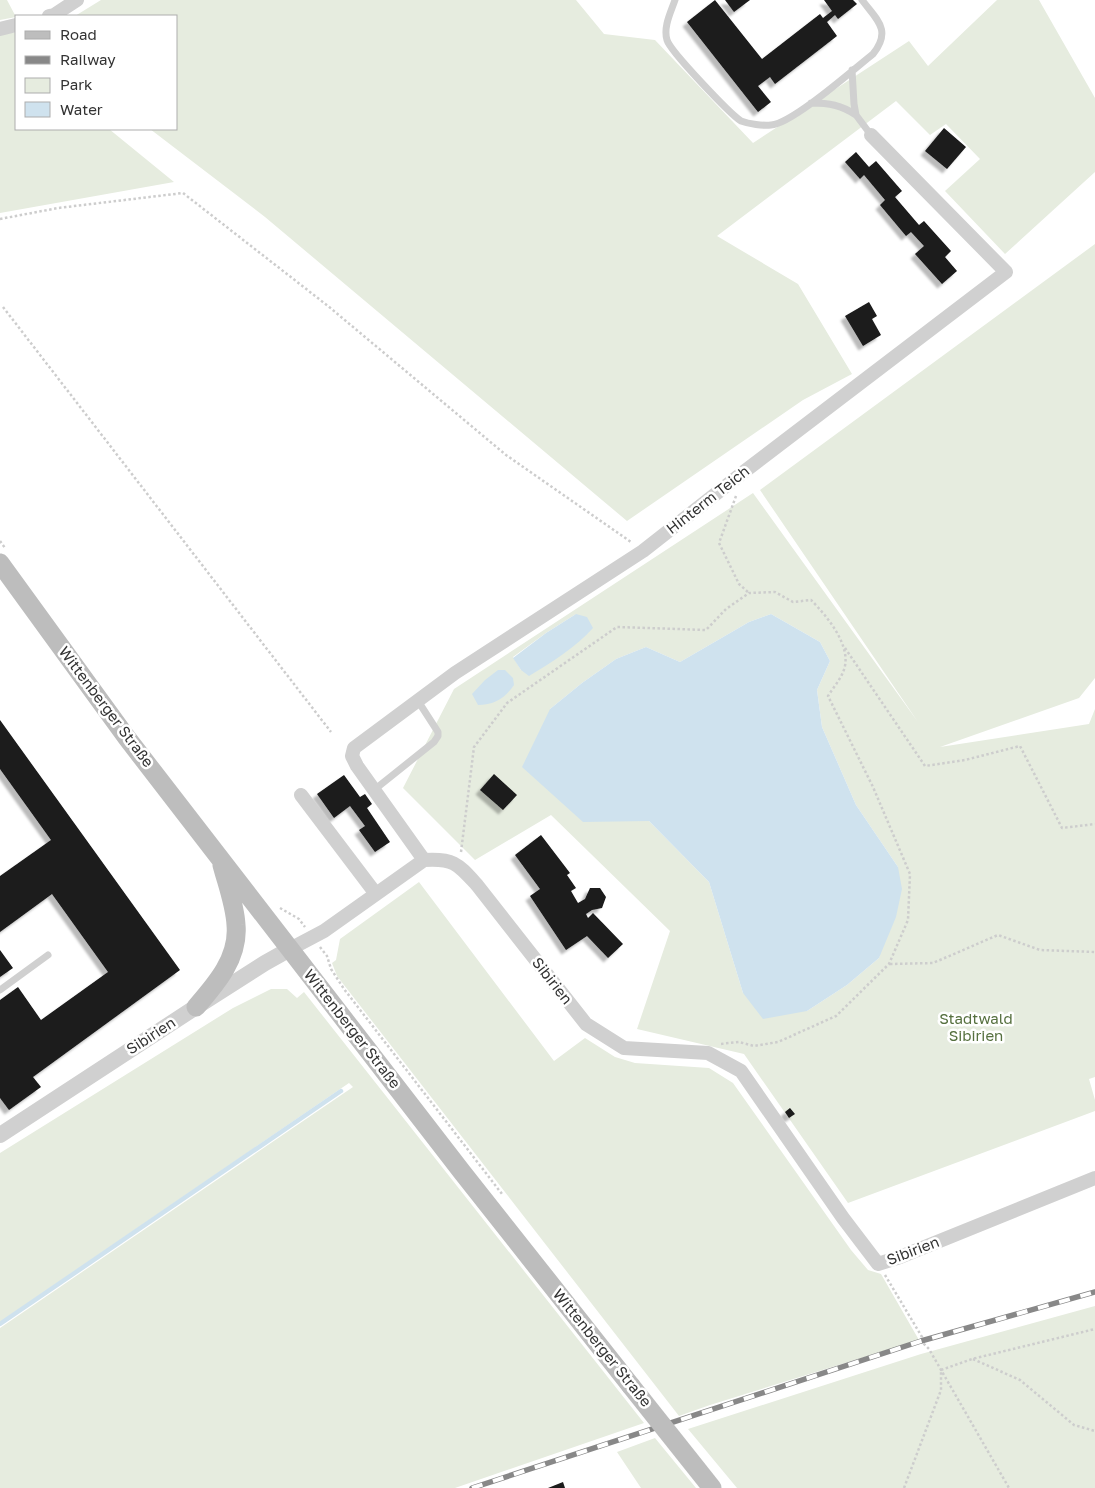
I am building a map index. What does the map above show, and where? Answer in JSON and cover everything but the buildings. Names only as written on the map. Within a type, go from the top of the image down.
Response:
[{"type":"main road","name":"Wittenberger Straße","points":[[3,556],[127,738],[456,1165],[712,1488]]},
{"type":"main road","points":[[196,1007],[214,986],[229,963],[235,944],[235,915],[219,856]]},
{"type":"street","points":[[54,15],[77,0]]},
{"type":"street","points":[[0,29],[15,25]]},
{"type":"street","name":"Hinterm Teich","points":[[424,860],[357,766],[352,756],[354,748],[455,673],[643,551],[745,470],[1006,272],[871,135]]},
{"type":"street","points":[[301,795],[376,894]]},
{"type":"street","points":[[424,860],[441,859],[460,866]]},
{"type":"street","name":"Sibirien","points":[[0,1135],[265,963],[324,931],[424,860]]},
{"type":"street","name":"Sibirien","points":[[460,866],[586,1024],[624,1048],[708,1053],[741,1071],[843,1218],[878,1264],[900,1257],[1095,1178]]},
{"type":"lane","points":[[675,0],[666,26],[667,42],[713,97],[742,121],[773,125],[791,118],[874,54],[881,44],[881,25],[862,0]]},
{"type":"lane","points":[[852,70],[856,115]]},
{"type":"lane","points":[[810,103],[831,103],[844,107],[856,115],[871,135]]},
{"type":"lane","points":[[374,790],[434,742],[438,736],[438,732],[418,701]]},
{"type":"lane","points":[[0,990],[48,955]]},
{"type":"path","points":[[0,219],[58,208],[183,193],[328,306],[506,455],[643,551]]},
{"type":"path","points":[[3,307],[331,732]]},
{"type":"path","points":[[745,470],[719,543],[739,584],[748,593]]},
{"type":"path","points":[[0,541],[3,556]]},
{"type":"path","points":[[460,866],[474,747],[507,703],[617,627],[706,630],[726,609],[748,593],[775,592],[793,602],[811,600],[826,615],[845,647],[925,766],[965,760],[1020,746],[1062,828],[1095,824]]},
{"type":"path","points":[[708,1053],[720,1044],[738,1042],[754,1046],[778,1042],[836,1016],[889,964],[908,920],[910,874],[874,787],[828,696],[844,671],[845,647]]},
{"type":"path","points":[[279,908],[299,919],[327,956],[331,968],[344,989],[502,1194]]},
{"type":"path","points":[[889,964],[933,962],[998,935],[1040,950],[1095,952]]},
{"type":"path","points":[[878,1264],[922,1337],[921,1341],[929,1349],[1009,1488]]},
{"type":"path","points":[[941,1370],[972,1359],[1095,1329]]},
{"type":"path","points":[[972,1359],[1020,1380],[1074,1425],[1095,1431]]},
{"type":"path","points":[[904,1488],[941,1390],[941,1370]]},
{"type":"green space","points":[[0,0],[7,0],[15,17],[0,20]]},
{"type":"green space","points":[[101,0],[576,0],[604,34],[655,40],[753,143],[909,41],[928,66],[997,0],[1039,0],[1095,98],[1095,172],[1005,254],[945,191],[980,159],[946,124],[930,135],[896,101],[717,236],[798,284],[852,374],[803,400],[627,521],[265,217],[151,130],[178,130],[178,15],[77,15]]},
{"type":"green space","points":[[15,32],[15,130],[110,130],[174,182],[0,213],[0,35]]},
{"type":"green space","name":"Stadtwald Sibirien","points":[[1095,244],[1095,678],[1079,698],[940,747],[1089,724],[1095,709],[1095,1077],[1089,1079],[1095,1100],[1095,1111],[848,1203],[744,1054],[637,1029],[670,931],[551,815],[475,860],[403,788],[454,689],[753,493],[918,722],[760,490]],"holes":[[[576,614],[521,670],[513,657]],[[771,614],[820,642],[830,661],[817,690],[822,727],[856,805],[898,867],[879,958],[847,985],[807,1011],[743,993],[709,882],[649,821],[550,709],[616,659],[646,647],[680,662],[749,622]]]},
{"type":"green space","points":[[419,882],[554,1061],[585,1038],[615,1057],[635,1063],[709,1068],[733,1083],[851,1250],[868,1270],[881,1274],[919,1340],[679,1416],[337,976],[332,963],[336,960],[340,939]]},
{"type":"green space","points":[[271,989],[287,989],[297,998],[304,992],[644,1423],[455,1488],[0,1488],[0,1328],[353,1087],[349,1083],[0,1322],[0,1153],[233,1008]]},
{"type":"green space","points":[[1095,1306],[1095,1488],[737,1488],[688,1429],[921,1354]]},
{"type":"green space","points":[[655,1438],[696,1488],[641,1488],[617,1452]]},
{"type":"water","points":[[576,614],[587,617],[593,628],[563,654],[529,676],[521,670],[513,658],[546,633]]},
{"type":"water","points":[[771,614],[820,642],[830,661],[817,690],[822,727],[856,805],[898,867],[902,889],[896,917],[879,958],[847,985],[807,1011],[763,1019],[743,993],[709,882],[649,821],[583,822],[522,767],[550,709],[616,659],[646,647],[680,662],[749,622]]},
{"type":"water","points":[[498,670],[505,670],[513,678],[514,685],[499,700],[489,704],[478,705],[472,694]]},
{"type":"waterway","points":[[0,1324],[341,1091]]},
{"type":"railway","points":[[472,1488],[921,1341],[1095,1292]]}]
